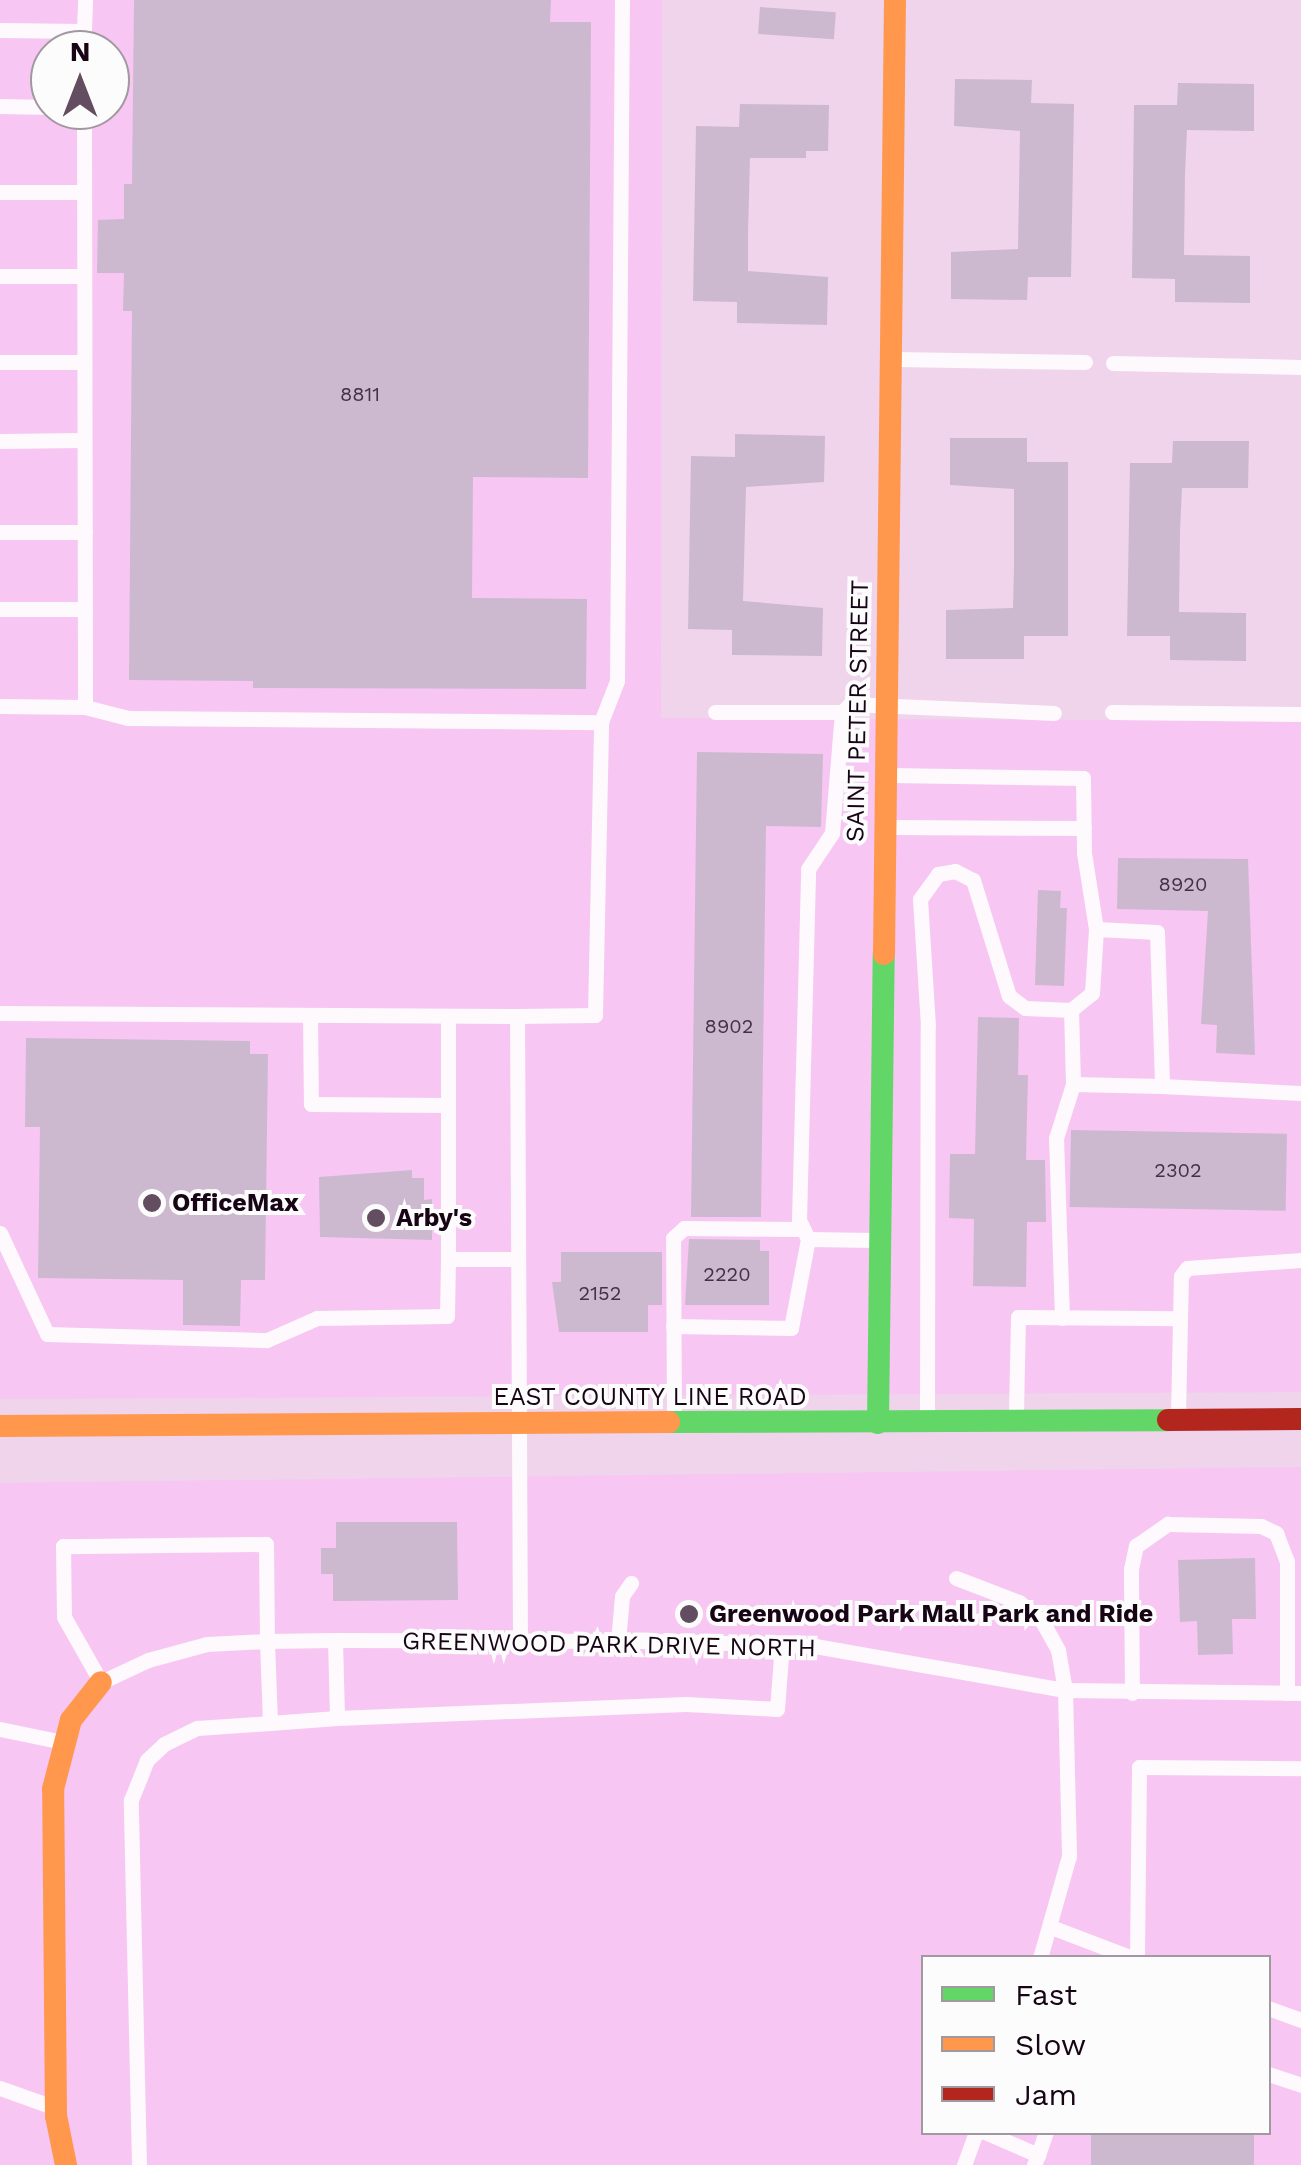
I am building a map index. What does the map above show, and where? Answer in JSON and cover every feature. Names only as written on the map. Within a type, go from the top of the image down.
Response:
[{"type":"street","name":"SAINT PETER STREET","points":[[878,1423],[896,0]]},
{"type":"street","name":"EAST COUNTY LINE ROAD","points":[[0,1426],[1301,1419]]},
{"type":"street","points":[[66,2165],[57,2108],[53,1789],[63,1742],[101,1682]]},
{"type":"lane","points":[[84,30],[85,0]]},
{"type":"lane","points":[[0,1013],[595,1015],[602,722],[617,681],[622,0]]},
{"type":"lane","points":[[0,30],[30,30]]},
{"type":"lane","points":[[0,106],[30,106]]},
{"type":"lane","points":[[84,130],[85,707]]},
{"type":"lane","points":[[0,192],[84,192]]},
{"type":"lane","points":[[0,276],[84,276]]},
{"type":"lane","points":[[891,359],[1085,362]]},
{"type":"lane","points":[[0,362],[84,362]]},
{"type":"lane","points":[[1113,363],[1301,366]]},
{"type":"lane","points":[[0,440],[84,440]]},
{"type":"lane","points":[[0,532],[85,532]]},
{"type":"lane","points":[[0,609],[85,609]]},
{"type":"lane","points":[[674,1326],[791,1328],[806,1234],[808,868],[832,833],[842,712],[850,704],[1054,713]]},
{"type":"lane","points":[[0,706],[85,707],[128,718],[602,722]]},
{"type":"lane","points":[[716,712],[842,712]]},
{"type":"lane","points":[[1112,712],[1301,714]]},
{"type":"lane","points":[[884,774],[1083,778],[1084,828],[1096,930],[1092,993],[1071,1010],[1025,1008],[1008,996],[973,880],[955,871],[925,884],[920,898],[928,1026],[927,1423]]},
{"type":"lane","points":[[884,827],[1084,828]]},
{"type":"lane","points":[[1096,930],[1157,932],[1162,1086]]},
{"type":"lane","points":[[1062,1318],[1056,1138],[1073,1084],[1071,1010]]},
{"type":"lane","points":[[310,1015],[311,1104],[448,1106]]},
{"type":"lane","points":[[0,1234],[48,1334],[267,1340],[318,1318],[447,1316],[448,1016]]},
{"type":"lane","points":[[517,1016],[520,1643]]},
{"type":"lane","points":[[1073,1084],[1301,1094]]},
{"type":"lane","points":[[674,1424],[673,1238],[684,1228],[880,1240]]},
{"type":"lane","points":[[448,1260],[516,1260]]},
{"type":"lane","points":[[1178,1420],[1180,1318],[1187,1268],[1301,1260]]},
{"type":"lane","points":[[1016,1422],[1018,1318],[1180,1318]]},
{"type":"lane","points":[[1132,1693],[1131,1569],[1136,1546],[1168,1524],[1261,1526],[1276,1533],[1287,1561],[1294,1693]]},
{"type":"lane","points":[[101,1682],[64,1617],[63,1546],[266,1544],[270,1723]]},
{"type":"lane","points":[[956,1578],[998,1591],[1042,1621],[1058,1650],[1066,1690],[1069,1856],[1041,1955]]},
{"type":"lane","points":[[618,1642],[622,1596],[631,1583]]},
{"type":"lane","points":[[336,1640],[337,1718]]},
{"type":"lane","name":"GREENWOOD PARK DRIVE NORTH","points":[[101,1682],[148,1660],[207,1644],[336,1640],[618,1642],[782,1644],[1066,1690],[1294,1693]]},
{"type":"lane","points":[[139,2165],[131,1800],[146,1760],[164,1744],[197,1728],[337,1718],[686,1704],[777,1709],[782,1644]]},
{"type":"lane","points":[[0,1729],[63,1742]]},
{"type":"lane","points":[[1129,1955],[1139,1767],[1301,1768]]},
{"type":"lane","points":[[1051,1927],[1124,1955]]},
{"type":"lane","points":[[1271,2009],[1301,2020]]},
{"type":"lane","points":[[1271,2075],[1301,2085]]},
{"type":"lane","points":[[0,2088],[57,2108]]},
{"type":"lane","points":[[964,2165],[975,2135]]},
{"type":"lane","points":[[990,2135],[1036,2160],[1045,2135]]},
{"type":"shaded area","points":[[0,0],[662,0],[661,718],[1301,721],[1301,1392],[0,1399]]},
{"type":"shaded area","points":[[1301,1467],[1301,2165],[0,2165],[0,1483]]},
{"type":"building","points":[[134,0],[551,0],[550,22],[591,22],[588,478],[473,477],[472,598],[587,599],[586,689],[253,688],[253,681],[129,680],[132,311],[123,311],[124,273],[97,273],[98,220],[124,219],[124,184],[132,184]]},
{"type":"building","points":[[760,7],[836,12],[834,39],[758,34]]},
{"type":"building","points":[[955,79],[1032,80],[1031,103],[1074,104],[1071,277],[1028,277],[1027,300],[951,299],[951,252],[1018,249],[1020,131],[954,126]]},
{"type":"building","points":[[1178,83],[1254,84],[1254,131],[1187,130],[1185,174],[1184,255],[1250,256],[1250,303],[1175,302],[1175,279],[1132,278],[1134,105],[1177,105]]},
{"type":"building","points":[[740,104],[829,105],[828,151],[806,151],[806,158],[750,158],[748,233],[748,271],[828,277],[827,325],[737,323],[737,302],[693,301],[696,126],[739,127]]},
{"type":"building","points":[[735,434],[825,436],[824,482],[746,487],[743,601],[823,608],[822,656],[732,655],[732,630],[688,629],[691,456],[735,457]]},
{"type":"building","points":[[950,438],[1027,438],[1027,462],[1068,462],[1068,636],[1024,636],[1024,659],[946,659],[946,610],[1013,608],[1014,568],[1014,489],[950,485]]},
{"type":"building","points":[[1173,441],[1249,441],[1248,488],[1182,488],[1180,531],[1179,612],[1246,613],[1246,661],[1170,660],[1170,636],[1127,636],[1130,463],[1172,463]]},
{"type":"building","points":[[697,752],[823,754],[821,827],[766,826],[761,1217],[691,1217]]},
{"type":"building","points":[[1118,858],[1248,859],[1255,1055],[1216,1053],[1217,1025],[1201,1024],[1208,911],[1117,909]]},
{"type":"building","points":[[1038,890],[1061,891],[1060,908],[1067,908],[1064,986],[1035,985]]},
{"type":"building","points":[[978,1017],[1019,1018],[1018,1075],[1028,1075],[1026,1160],[1045,1160],[1046,1222],[1027,1222],[1026,1287],[973,1286],[974,1219],[949,1218],[950,1154],[975,1154]]},
{"type":"building","name":"OfficeMax","points":[[26,1038],[250,1041],[250,1054],[268,1054],[265,1280],[241,1280],[240,1326],[183,1325],[183,1280],[38,1278],[40,1127],[25,1127]]},
{"type":"building","points":[[1071,1130],[1287,1134],[1286,1211],[1070,1207]]},
{"type":"building","name":"Arby's","points":[[412,1170],[412,1178],[424,1178],[424,1200],[432,1199],[432,1240],[320,1237],[319,1177]]},
{"type":"building","points":[[689,1239],[760,1240],[760,1251],[769,1251],[769,1305],[685,1305]]},
{"type":"building","points":[[561,1252],[662,1252],[662,1305],[648,1305],[648,1332],[559,1332],[552,1282],[561,1282]]},
{"type":"building","points":[[336,1522],[457,1522],[458,1600],[333,1601],[333,1574],[321,1574],[321,1548],[336,1548]]},
{"type":"building","points":[[1255,1558],[1256,1619],[1232,1619],[1233,1654],[1198,1655],[1197,1621],[1180,1622],[1178,1560]]},
{"type":"building","points":[[1091,2135],[1254,2135],[1254,2165],[1091,2165]]},
{"type":"traffic: fast","points":[[878,1423],[884,954]]},
{"type":"traffic: fast","points":[[669,1422],[1168,1420]]},
{"type":"traffic: slow","points":[[884,954],[895,0]]},
{"type":"traffic: slow","points":[[0,1426],[669,1422]]},
{"type":"traffic: slow","points":[[66,2165],[56,2116],[53,1789],[71,1720],[101,1682]]},
{"type":"traffic: jam","points":[[1168,1420],[1301,1419]]},
{"type":"place","name":"OfficeMax","points":[[152,1203]]},
{"type":"place","name":"Arby's","points":[[376,1218]]},
{"type":"place","name":"Greenwood Park Mall Park and Ride","points":[[689,1614]]}]
